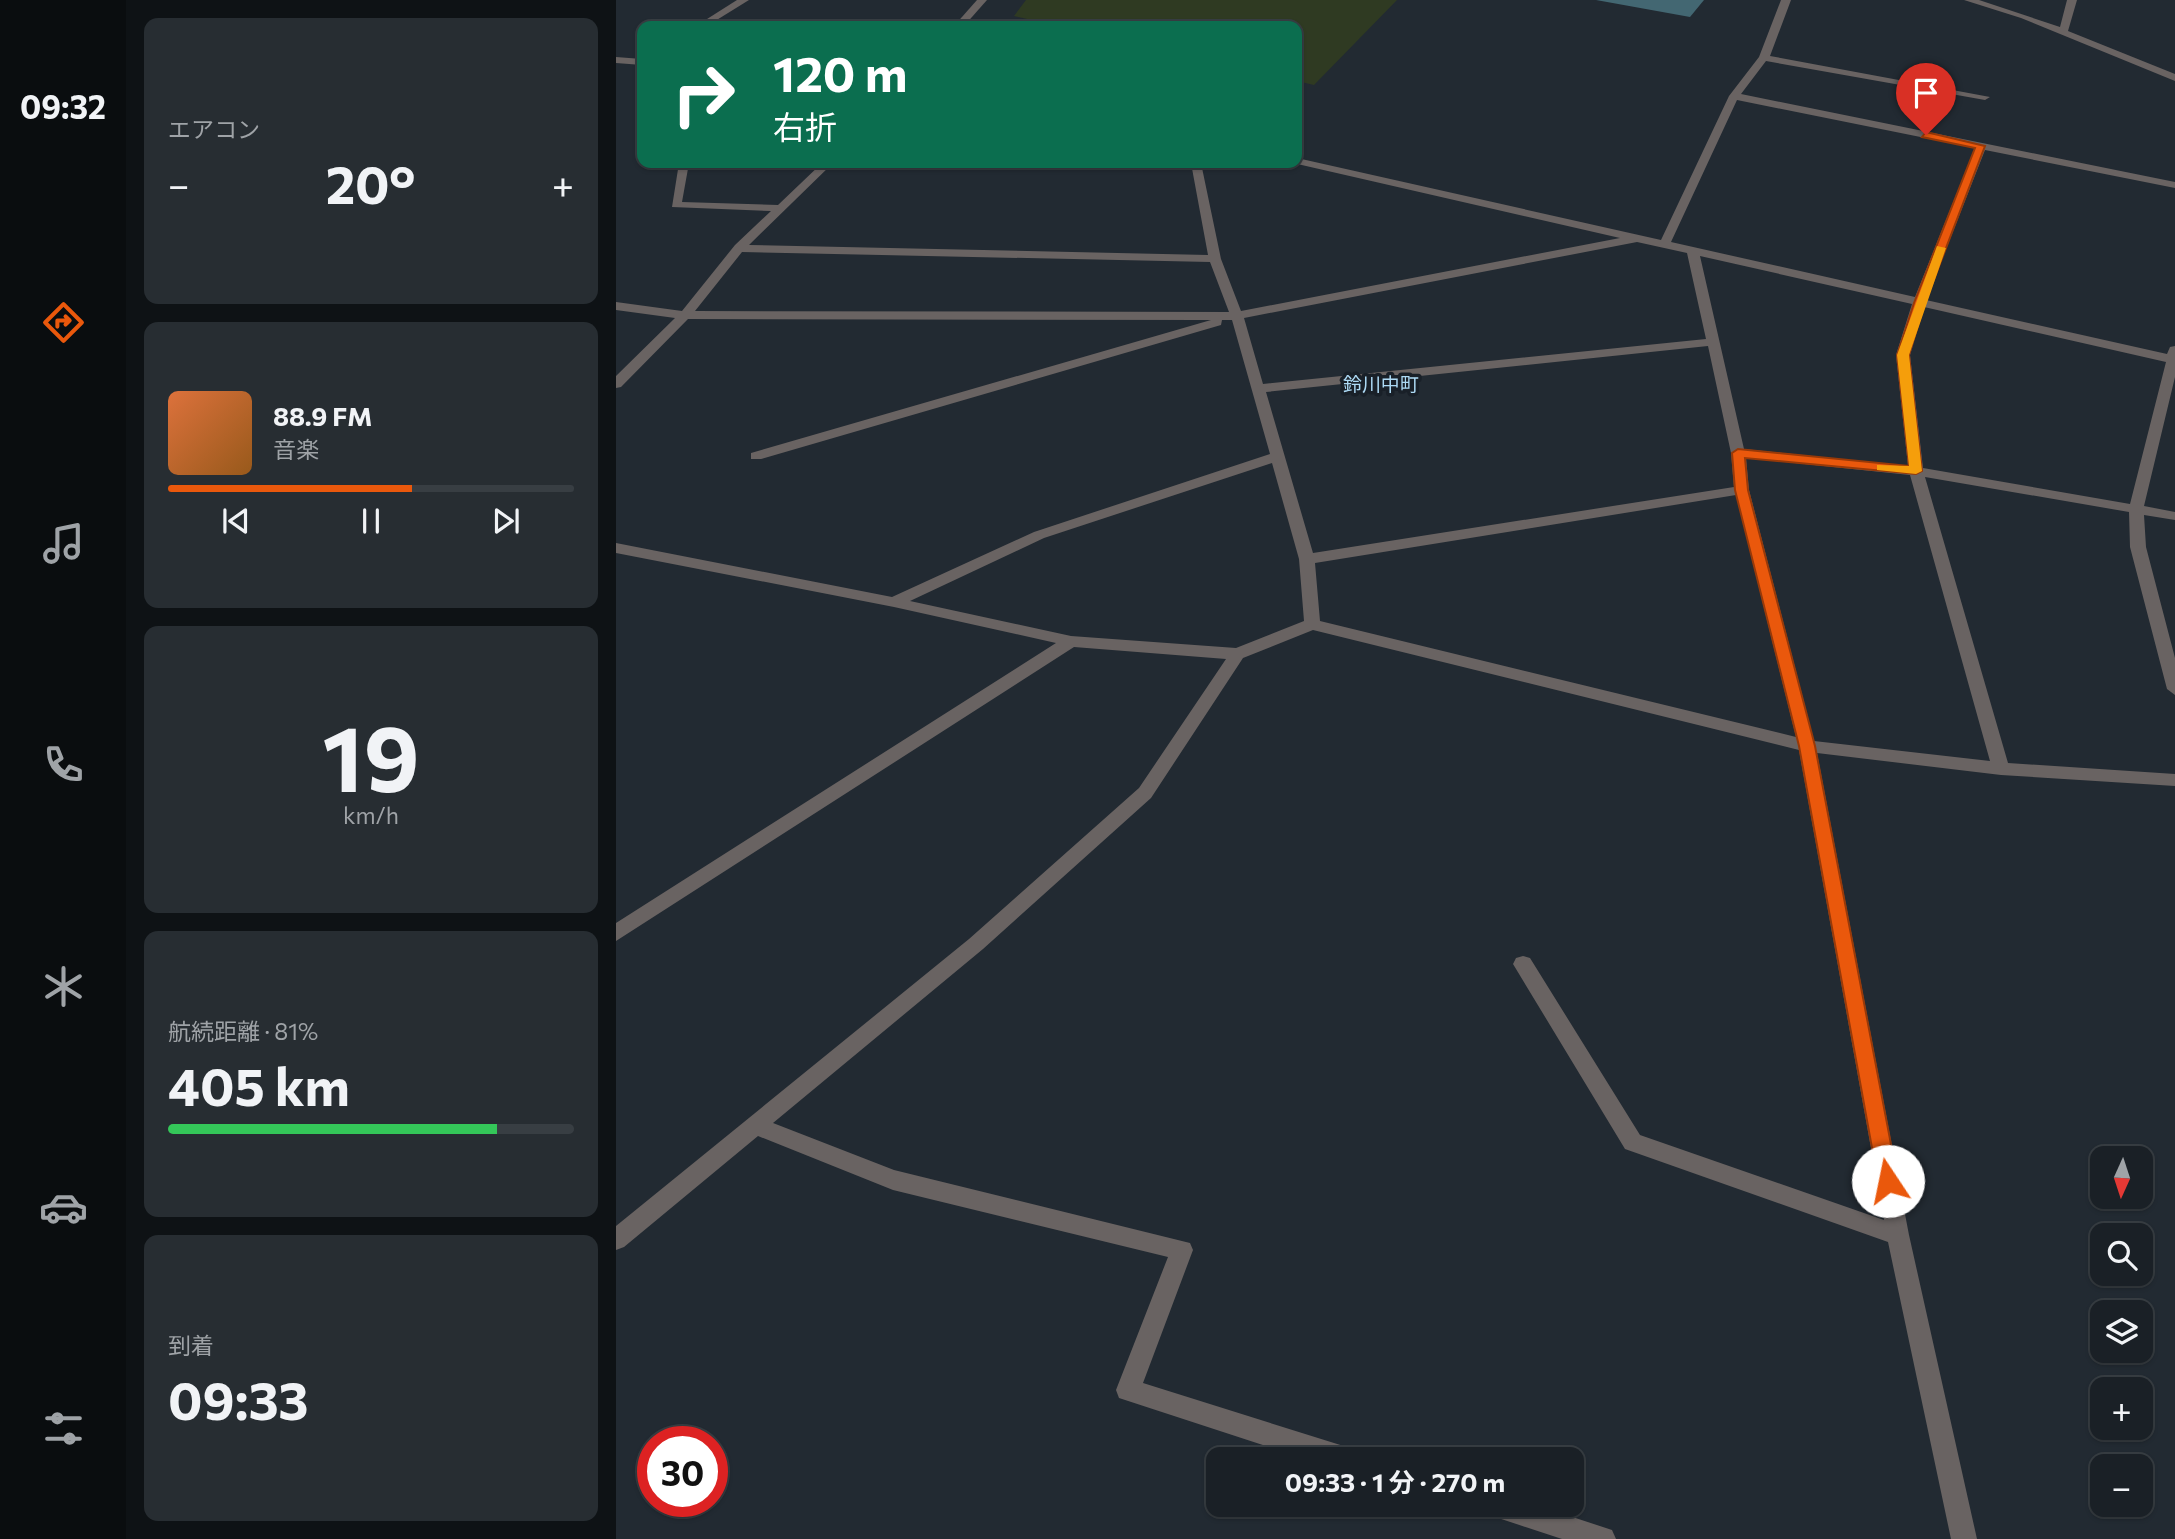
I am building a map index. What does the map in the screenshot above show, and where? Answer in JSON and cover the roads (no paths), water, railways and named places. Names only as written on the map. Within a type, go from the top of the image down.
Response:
[{"type":"street","points":[[709,21],[743,0]]},
{"type":"street","points":[[963,21],[982,0]]},
{"type":"street","points":[[1664,245],[1734,96],[1763,58],[1786,0]]},
{"type":"street","points":[[2063,32],[2072,0]]},
{"type":"street","points":[[1974,1],[2063,32],[2175,78]]},
{"type":"street","points":[[1763,58],[1985,96]]},
{"type":"street","points":[[616,60],[637,62]]},
{"type":"street","points":[[1734,96],[2175,186]]},
{"type":"street","points":[[1980,146],[1919,303],[1903,355],[1916,471],[2001,769]]},
{"type":"street","points":[[1302,162],[1919,303],[2174,356],[2136,510],[2138,547],[2175,690]]},
{"type":"street","points":[[683,168],[676,205],[780,208]]},
{"type":"street","points":[[616,384],[685,315],[739,248],[823,168]]},
{"type":"street","points":[[1197,168],[1215,259],[1237,316],[1307,559],[1312,624]]},
{"type":"street","points":[[756,456],[1237,316],[1637,238]]},
{"type":"street","points":[[739,248],[1215,259]]},
{"type":"street","points":[[1693,252],[1738,453],[1742,490],[1807,746],[1898,1235],[1964,1539]]},
{"type":"street","points":[[616,306],[685,315],[1237,316]]},
{"type":"street","points":[[1258,389],[1713,342]]},
{"type":"street","points":[[1738,453],[1916,471],[2175,516]]},
{"type":"street","points":[[894,602],[1039,535],[1276,457]]},
{"type":"street","points":[[1307,559],[1742,490]]},
{"type":"street","points":[[616,548],[894,602],[1071,641],[1237,654],[1312,624],[1807,746],[2001,769],[2175,780]]},
{"type":"street","points":[[616,933],[1071,641]]},
{"type":"street","points":[[616,1240],[976,944],[1145,793],[1237,654]]},
{"type":"street","points":[[1523,964],[1633,1142],[1898,1235]]},
{"type":"street","points":[[756,1126],[893,1181],[1182,1250],[1128,1390],[1309,1447]]},
{"type":"street","points":[[1533,1517],[1603,1539]]},
{"type":"water","points":[[1596,0],[1704,0],[1690,17]]},
{"type":"district","name":"鈴川中町","points":[[1381,383]]}]
